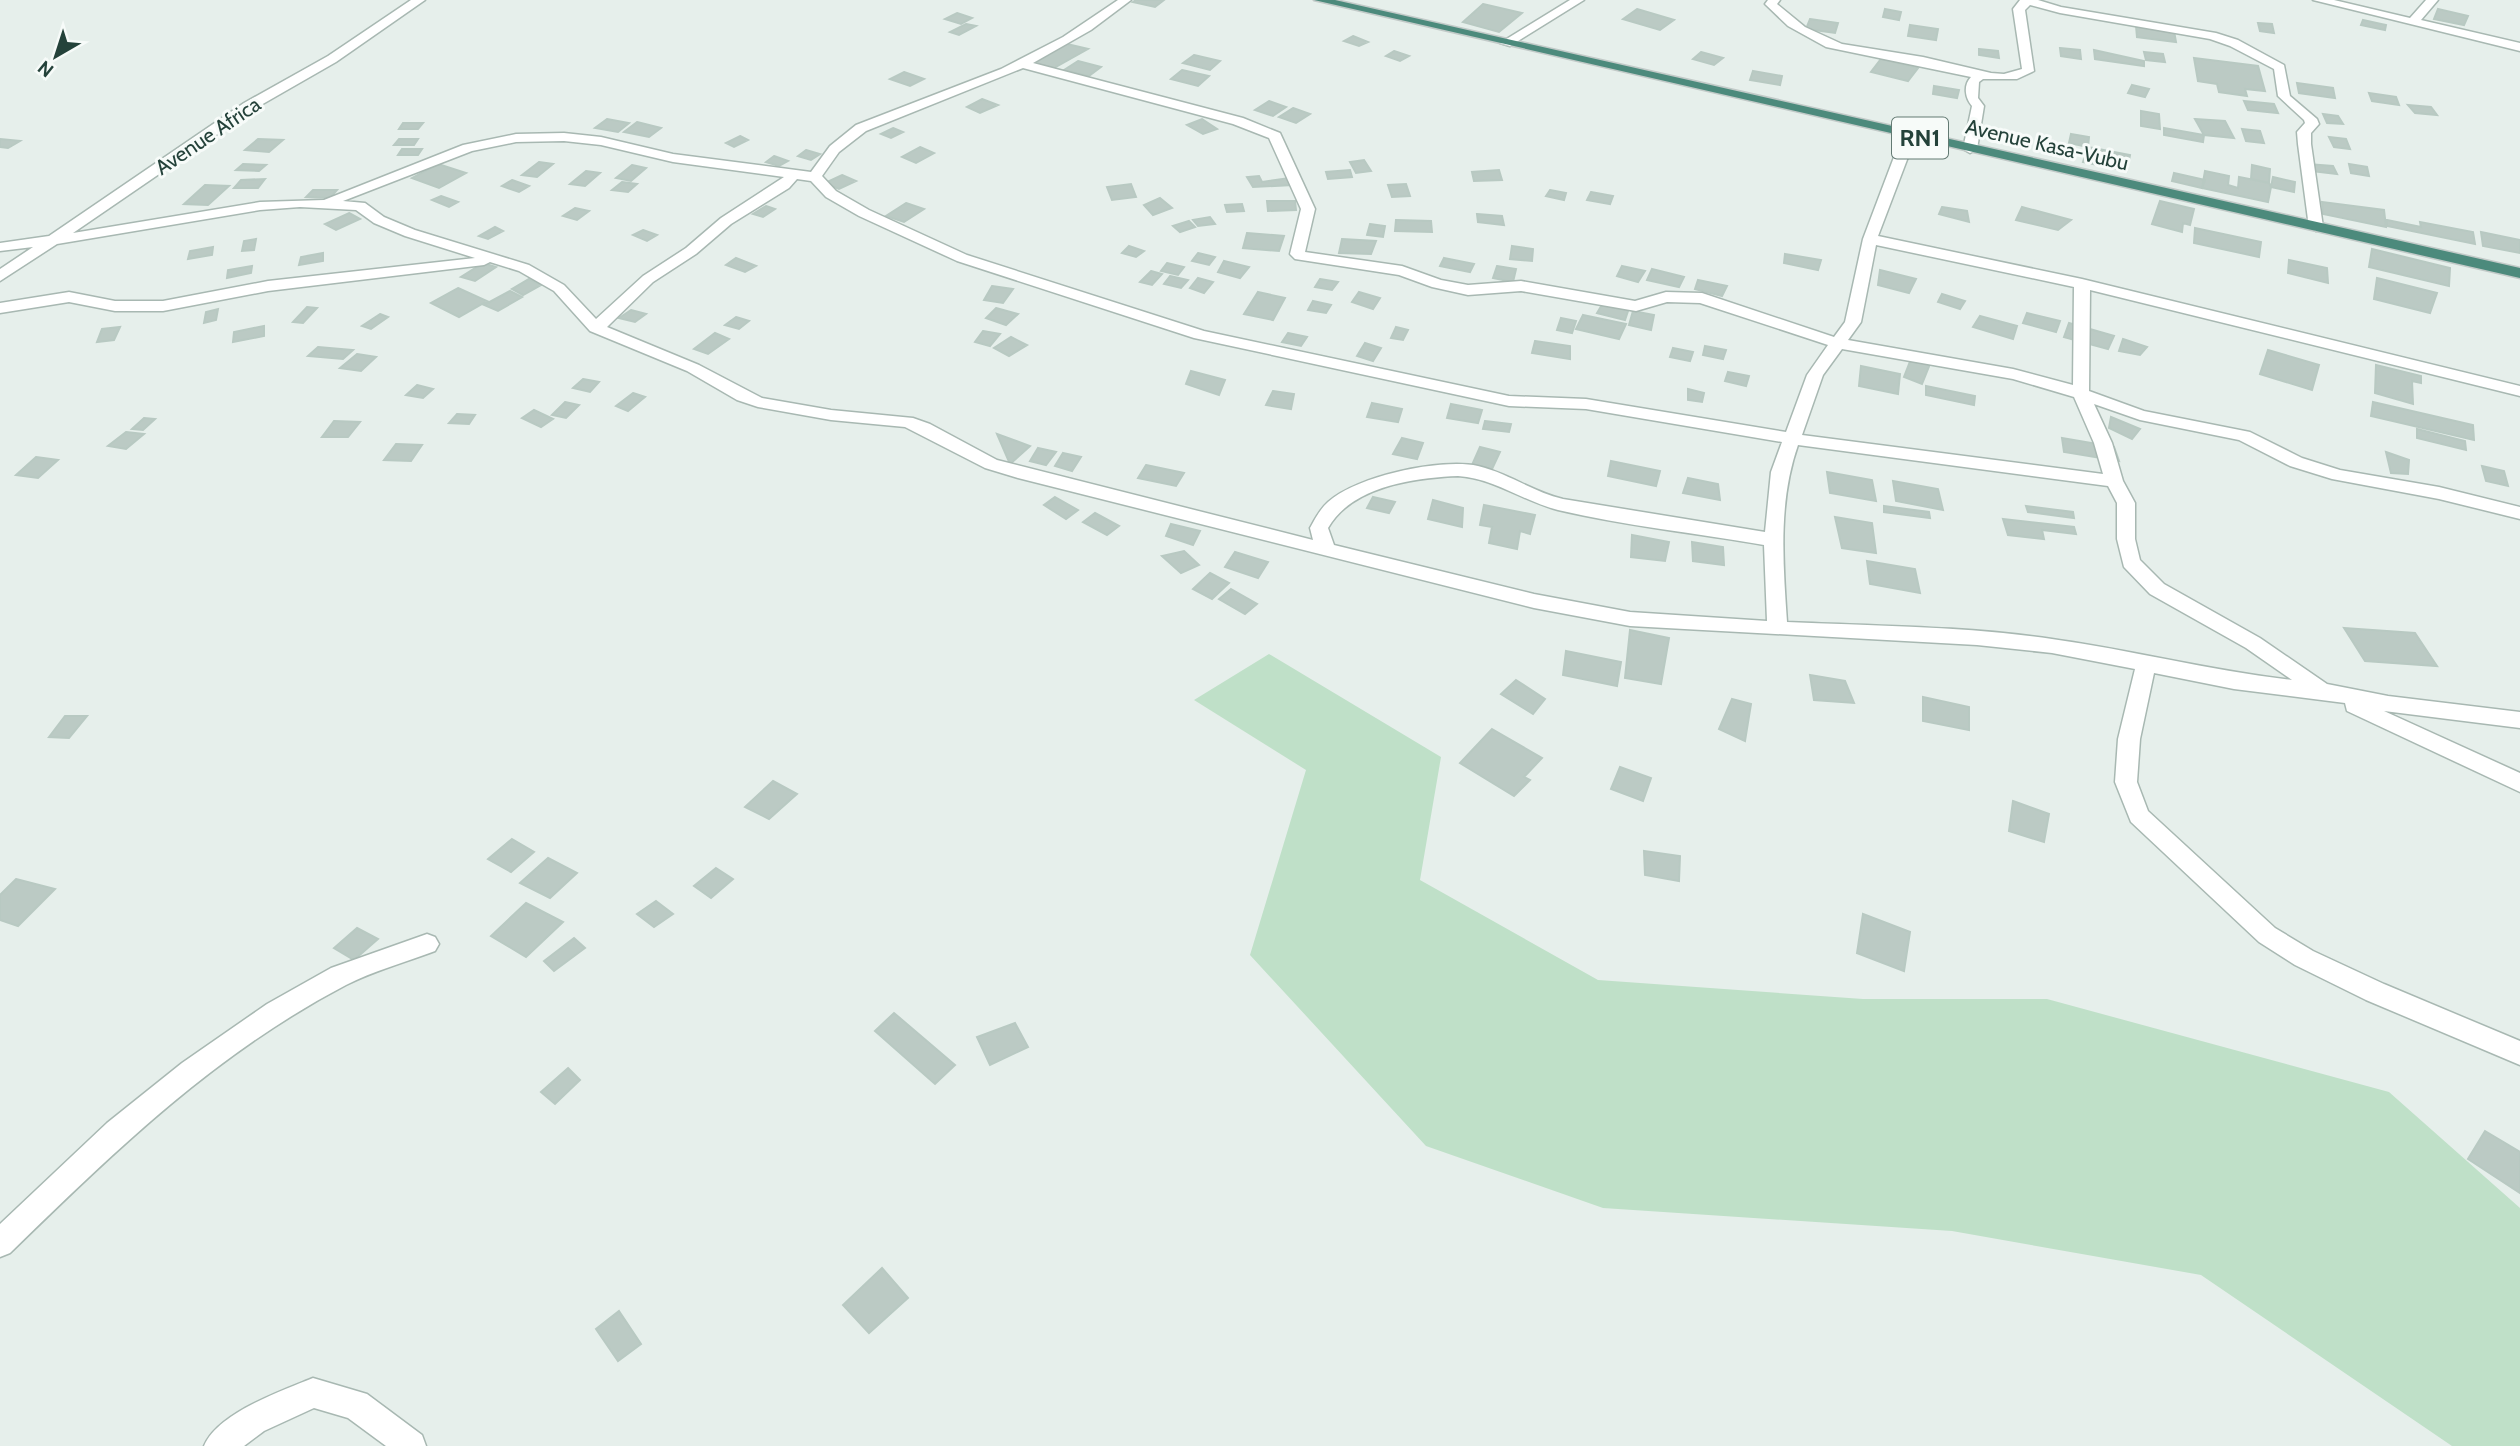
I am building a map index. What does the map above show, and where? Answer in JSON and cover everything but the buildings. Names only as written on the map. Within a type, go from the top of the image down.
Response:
[{"type":"highway","name":"Avenue Kasa-Vubu","points":[[1320,0],[2520,273]]},
{"type":"street","name":"Avenue Africa","points":[[0,276],[58,239],[249,106],[332,59],[419,0]]},
{"type":"street","points":[[815,177],[841,144],[861,128],[1023,64],[1074,38],[1125,0]]},
{"type":"street","points":[[1506,43],[1578,0]]},
{"type":"street","points":[[1774,0],[1771,4],[1782,16],[1814,37],[1838,47],[1924,61],[1980,75],[2012,77],[2028,71],[2019,9],[2027,1],[2060,10],[2212,36],[2234,43],[2280,68],[2283,96],[2290,105],[2310,119],[2312,124],[2304,132],[2304,153],[2312,189],[2316,227]]},
{"type":"street","points":[[2319,0],[2520,47]]},
{"type":"street","points":[[2413,22],[2432,0]]},
{"type":"street","points":[[1023,64],[1237,121],[1275,136],[1308,209],[1298,244],[1297,254],[1300,256],[1402,271],[1437,284],[1468,290],[1521,286],[1636,306],[1666,297],[1702,298],[1837,342],[2013,373],[2081,393],[2140,415],[2254,439],[2315,469],[2439,493],[2520,513]]},
{"type":"street","points":[[1970,149],[1978,110],[1972,98],[1973,81],[1980,75]]},
{"type":"street","points":[[1777,629],[1773,540],[1780,472],[1815,375],[1853,322],[1870,239],[1909,136]]},
{"type":"street","points":[[321,204],[468,148],[516,138],[564,137],[601,141],[673,158],[815,177],[831,194],[864,213],[961,258],[1200,335],[1509,401],[1586,404],[1793,439],[2114,481]]},
{"type":"street","points":[[596,328],[648,279],[691,251],[726,220],[772,193],[793,175]]},
{"type":"street","points":[[0,247],[260,206],[359,206],[379,220],[410,233],[524,268],[559,288],[596,328],[693,368],[758,402],[831,415],[907,422],[924,428],[991,464],[1534,601],[1630,619],[1976,638],[2052,646],[2234,681],[2323,691],[2388,704],[2520,720]]},
{"type":"street","points":[[1870,239],[2082,284],[2520,391]]},
{"type":"street","points":[[0,308],[69,297],[115,306],[163,306],[268,286],[402,273],[482,261],[524,268]]},
{"type":"street","points":[[2082,284],[2081,393],[2103,443],[2114,481],[2126,503],[2126,539],[2131,562],[2142,577],[2177,601],[2253,643],[2323,691],[2520,783]]},
{"type":"street","points":[[1326,550],[1319,528],[1338,503],[1387,483],[1424,473],[1457,471],[1473,471],[1490,476],[1531,496],[1563,505],[1773,540]]},
{"type":"street","points":[[2146,664],[2129,739],[2126,782],[2139,816],[2267,935],[2304,958],[2375,992],[2520,1053]]},
{"type":"street","points":[[0,1243],[117,1132],[202,1064],[276,1012],[340,976],[427,944]]},
{"type":"street","points":[[219,1446],[253,1420],[313,1393],[356,1405],[411,1446]]},
{"type":"green space","points":[[1269,654],[1441,757],[1420,880],[1598,980],[1863,999],[2047,999],[2389,1092],[2520,1208],[2520,1446],[2452,1446],[2201,1275],[1952,1231],[1603,1208],[1426,1146],[1250,955],[1306,770],[1194,700]]}]
